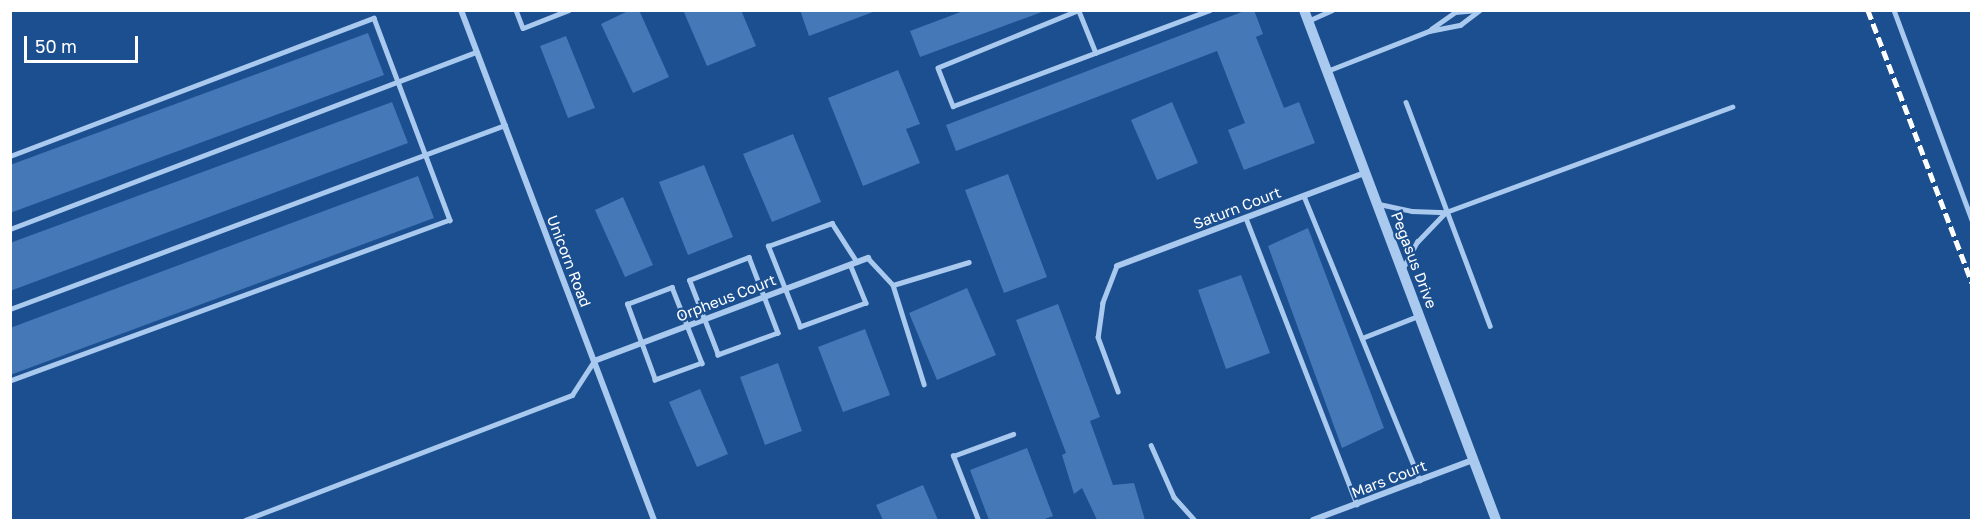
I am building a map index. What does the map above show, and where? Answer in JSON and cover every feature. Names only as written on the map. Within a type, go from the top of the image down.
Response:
[{"type":"street","name":"Unicorn Road","points":[[461,10],[654,520]]},
{"type":"street","name":"Pegasus Drive","points":[[1306,16],[1496,520]]},
{"type":"street","name":"Saturn Court","points":[[1117,266],[1365,173]]},
{"type":"street","name":"Orpheus Court","points":[[594,361],[868,258]]},
{"type":"street","name":"Mars Court","points":[[1313,520],[1473,460]]},
{"type":"lane","points":[[516,10],[523,28],[568,10]]},
{"type":"lane","points":[[1096,53],[1079,11],[938,68],[952,106],[1096,53],[1210,10]]},
{"type":"lane","points":[[1306,16],[1332,10]]},
{"type":"lane","points":[[1429,31],[1455,12],[1479,10]]},
{"type":"lane","points":[[1327,71],[1429,31],[1460,25],[1479,10]]},
{"type":"lane","points":[[1894,10],[1971,220]]},
{"type":"lane","points":[[10,156],[374,18],[450,220],[10,381]]},
{"type":"lane","points":[[10,229],[477,52]]},
{"type":"lane","points":[[1406,102],[1490,326]]},
{"type":"lane","points":[[1376,203],[1412,211],[1446,212],[1732,107]]},
{"type":"lane","points":[[10,309],[505,125]]},
{"type":"lane","points":[[1304,196],[1420,480]]},
{"type":"lane","points":[[1402,271],[1417,242],[1446,212]]},
{"type":"lane","points":[[1246,218],[1357,504]]},
{"type":"lane","points":[[832,223],[853,263],[866,303],[800,327],[768,246],[832,223]]},
{"type":"lane","points":[[749,257],[764,297],[778,333],[718,355],[689,280],[749,257]]},
{"type":"lane","points":[[868,258],[893,285],[924,384]]},
{"type":"lane","points":[[893,285],[969,262]]},
{"type":"lane","points":[[1117,266],[1103,303],[1098,337],[1118,391]]},
{"type":"lane","points":[[672,287],[688,326],[702,363],[655,380],[627,304],[672,287]]},
{"type":"lane","points":[[1362,338],[1419,315]]},
{"type":"lane","points":[[245,520],[572,394],[594,361]]},
{"type":"lane","points":[[978,520],[953,456],[1013,434]]},
{"type":"lane","points":[[1151,445],[1174,497],[1195,520]]},
{"type":"building","points":[[630,10],[639,10],[669,77],[633,93],[601,24]]},
{"type":"building","points":[[683,10],[741,10],[756,46],[707,66]]},
{"type":"building","points":[[800,10],[873,10],[873,12],[809,36]]},
{"type":"building","points":[[966,10],[1042,10],[1042,12],[920,57],[910,31]]},
{"type":"building","points":[[1247,10],[1254,10],[1263,34],[1256,37],[1284,108],[1299,102],[1315,143],[1244,170],[1228,130],[1245,123],[1217,51],[956,151],[946,125]]},
{"type":"building","points":[[368,33],[384,75],[10,213],[10,165]]},
{"type":"building","points":[[566,36],[595,108],[568,118],[540,46]]},
{"type":"building","points":[[898,70],[920,124],[906,129],[920,163],[863,186],[828,98]]},
{"type":"building","points":[[392,102],[408,143],[10,291],[10,243]]},
{"type":"building","points":[[1172,102],[1198,163],[1157,180],[1131,120]]},
{"type":"building","points":[[793,134],[821,202],[772,222],[743,154]]},
{"type":"building","points":[[704,165],[733,237],[688,255],[659,182]]},
{"type":"building","points":[[1008,174],[1047,277],[1004,293],[965,190]]},
{"type":"building","points":[[418,176],[434,218],[10,375],[10,328]]},
{"type":"building","points":[[623,197],[653,265],[625,277],[595,210]]},
{"type":"building","points":[[1308,228],[1384,428],[1342,448],[1268,246]]},
{"type":"building","points":[[1241,275],[1270,353],[1226,369],[1198,290]]},
{"type":"building","points":[[967,288],[996,355],[937,380],[909,313]]},
{"type":"building","points":[[1058,304],[1100,417],[1090,421],[1113,485],[1134,483],[1145,520],[1097,520],[1082,488],[1074,494],[1062,455],[1066,453],[1016,320]]},
{"type":"building","points":[[865,329],[890,395],[843,412],[818,347]]},
{"type":"building","points":[[778,363],[802,431],[765,445],[740,377]]},
{"type":"building","points":[[700,389],[728,454],[697,467],[669,402]]},
{"type":"building","points":[[1027,448],[1053,516],[1042,520],[989,520],[970,470]]},
{"type":"building","points":[[923,485],[938,520],[883,520],[876,505]]},
{"type":"railway","points":[[1868,10],[1972,283]]}]
